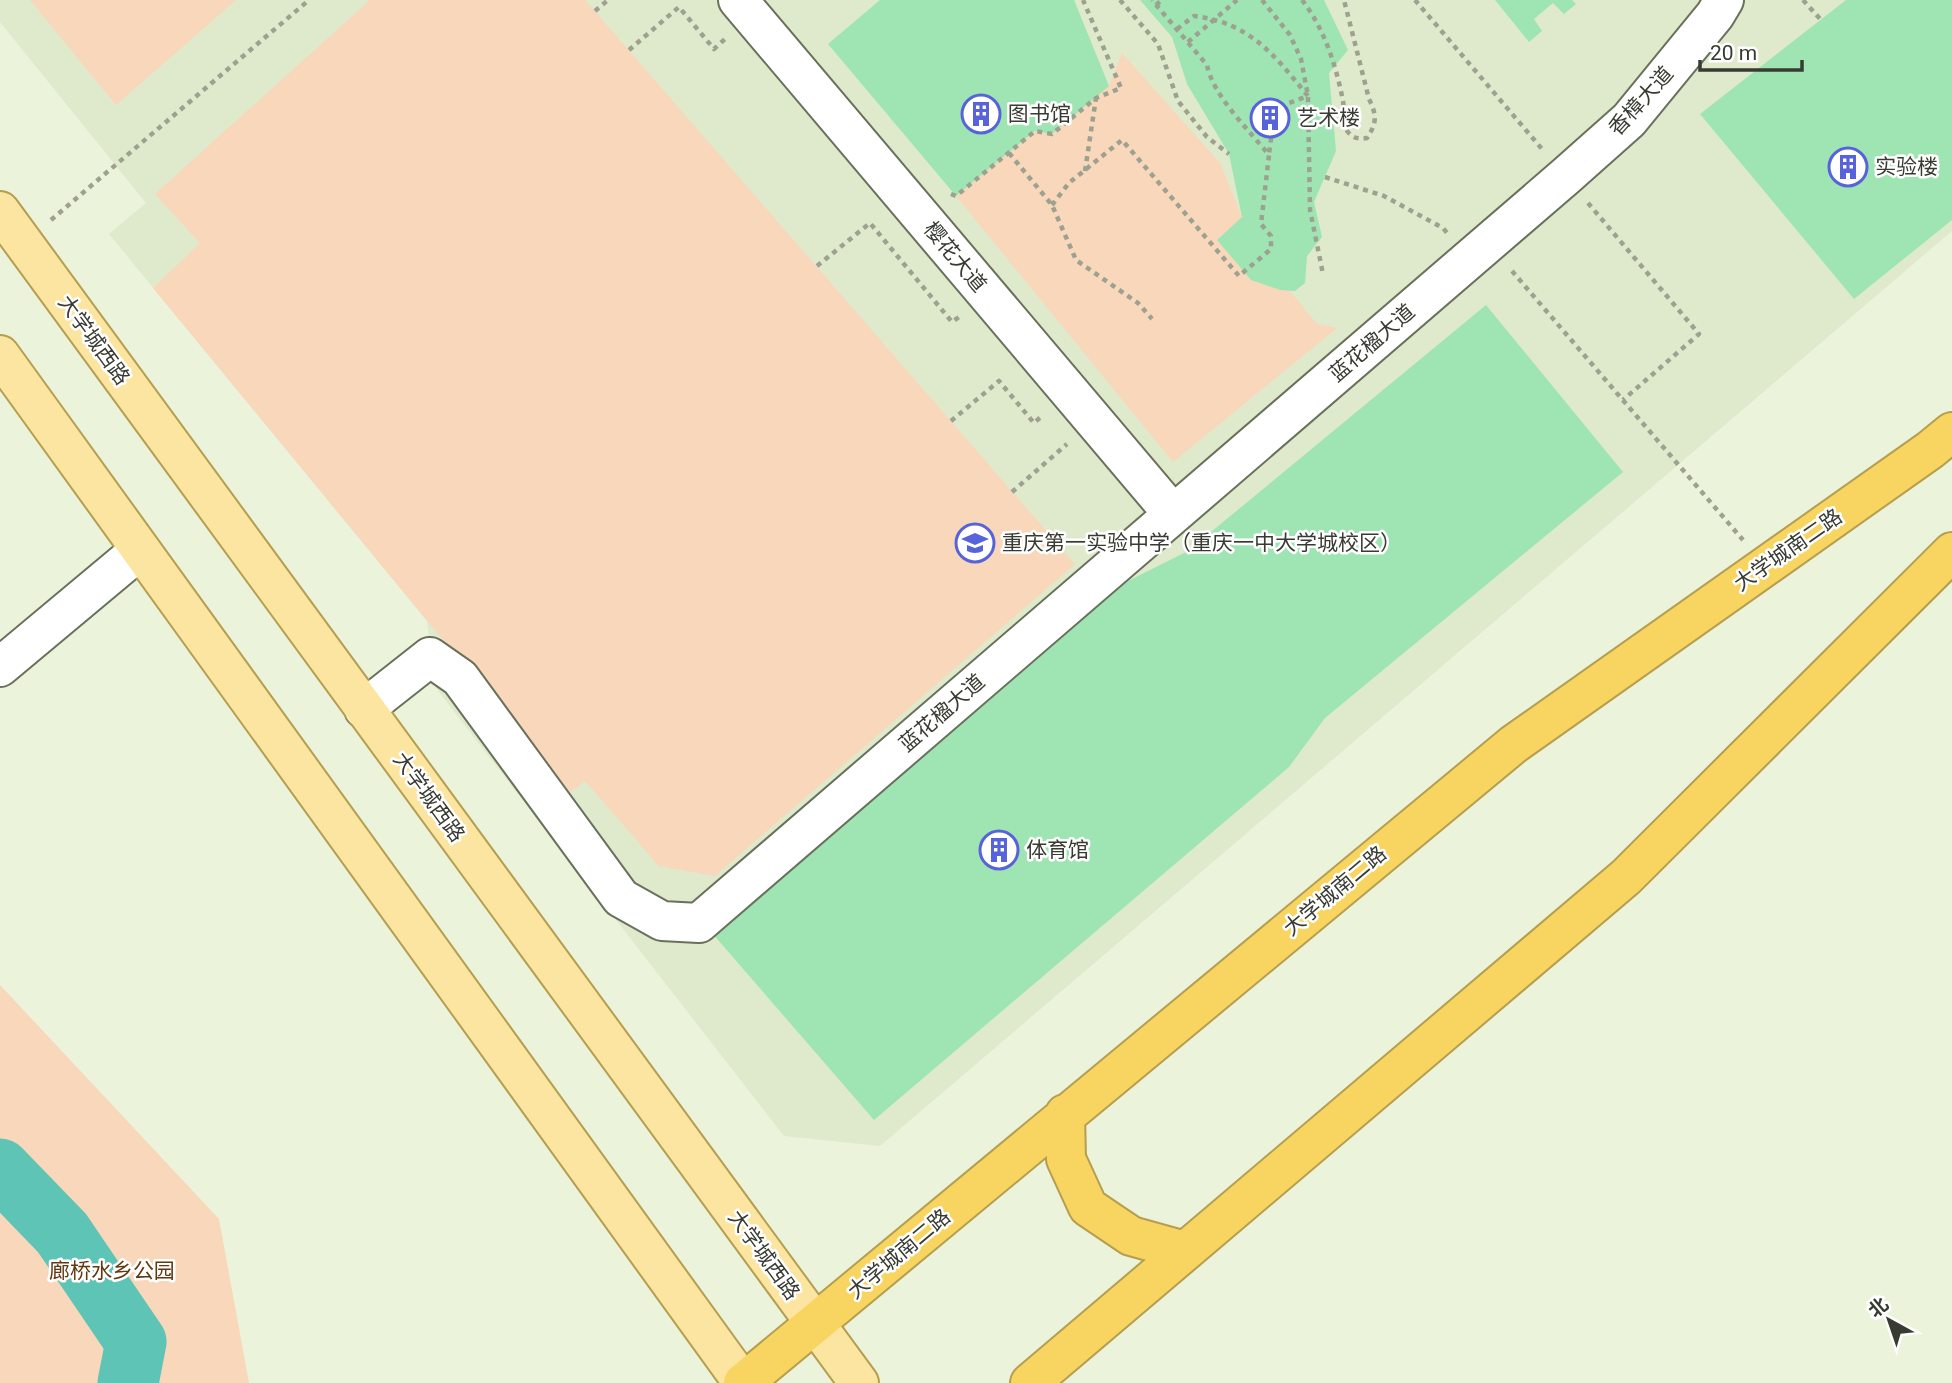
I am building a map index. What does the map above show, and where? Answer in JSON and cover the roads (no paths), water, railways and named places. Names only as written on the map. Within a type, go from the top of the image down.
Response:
[{"type":"highway","name":"大学城南二路","points":[[743,1383],[1514,744],[1952,432]]},
{"type":"highway","points":[[1030,1383],[1626,877],[1952,552]]},
{"type":"highway","points":[[1065,1114],[1066,1159],[1088,1208],[1131,1236],[1185,1251]]},
{"type":"main road","name":"大学城西路","points":[[0,211],[859,1383]]},
{"type":"main road","points":[[0,355],[743,1383]]},
{"type":"street","name":"樱花大道","points":[[738,0],[1173,514]]},
{"type":"street","name":"香樟大道","points":[[1547,193],[1629,120],[1715,15],[1724,0]]},
{"type":"street","name":"蓝花楹大道","points":[[364,709],[430,657],[460,678],[621,898],[662,921],[699,923],[1547,193]]},
{"type":"street","points":[[0,667],[140,550]]},
{"type":"waterway","points":[[0,1169],[62,1233],[136,1342],[128,1383]]},
{"type":"place","name":"图书馆","points":[[981,114]]},
{"type":"place","name":"艺术楼","points":[[1270,118]]},
{"type":"place","name":"实验楼","points":[[1848,167]]},
{"type":"place","name":"重庆第一实验中学（重庆一中大学城校区）","points":[[975,543]]},
{"type":"place","name":"体育馆","points":[[999,850]]},
{"type":"park label","name":"廊桥水乡公园","points":[[112,1271]]}]
